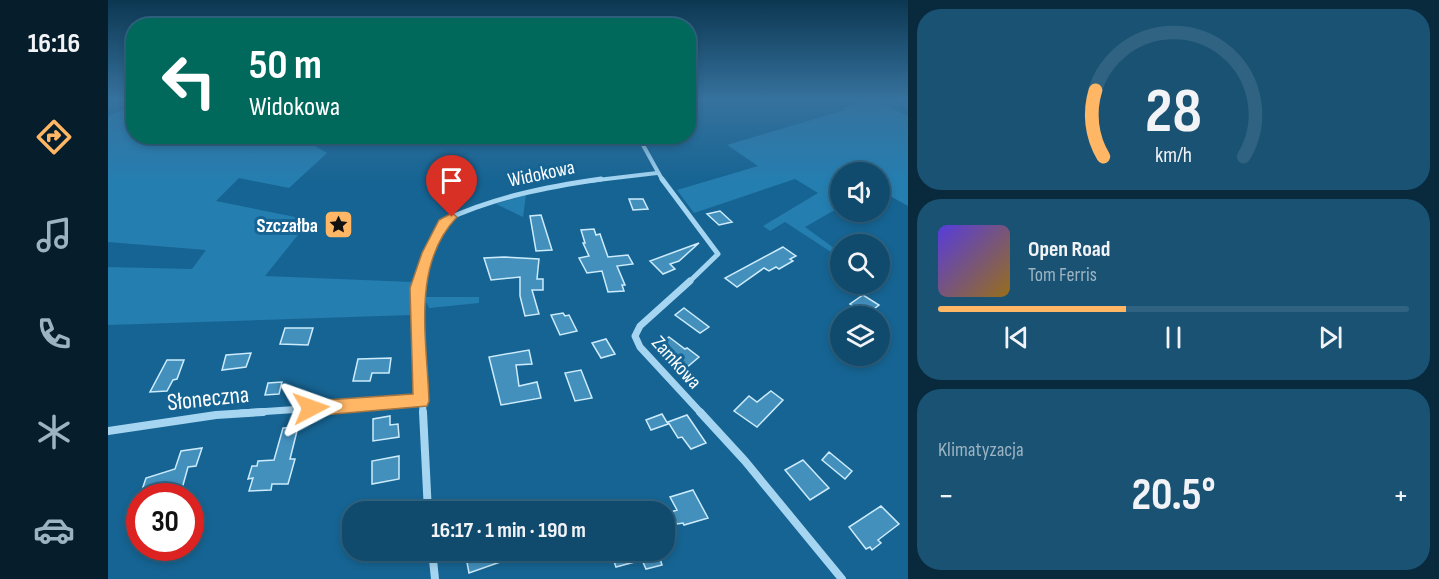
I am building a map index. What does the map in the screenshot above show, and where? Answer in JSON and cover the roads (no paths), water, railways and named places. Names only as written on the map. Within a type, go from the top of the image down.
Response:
[{"type":"street","name":"Zamkowa","points":[[642,144],[657,173],[696,228],[715,247],[717,254],[711,263],[640,327],[634,336],[640,347],[745,460],[842,579]]},
{"type":"street","name":"Widokowa","points":[[427,501],[417,288],[429,253],[445,220],[504,199],[550,186],[657,173]]},
{"type":"street","name":"Słoneczna","points":[[108,431],[216,415],[421,401]]},
{"type":"street","points":[[433,561],[435,579]]},
{"type":"place","name":"Szczałba","points":[[339,225]]}]
